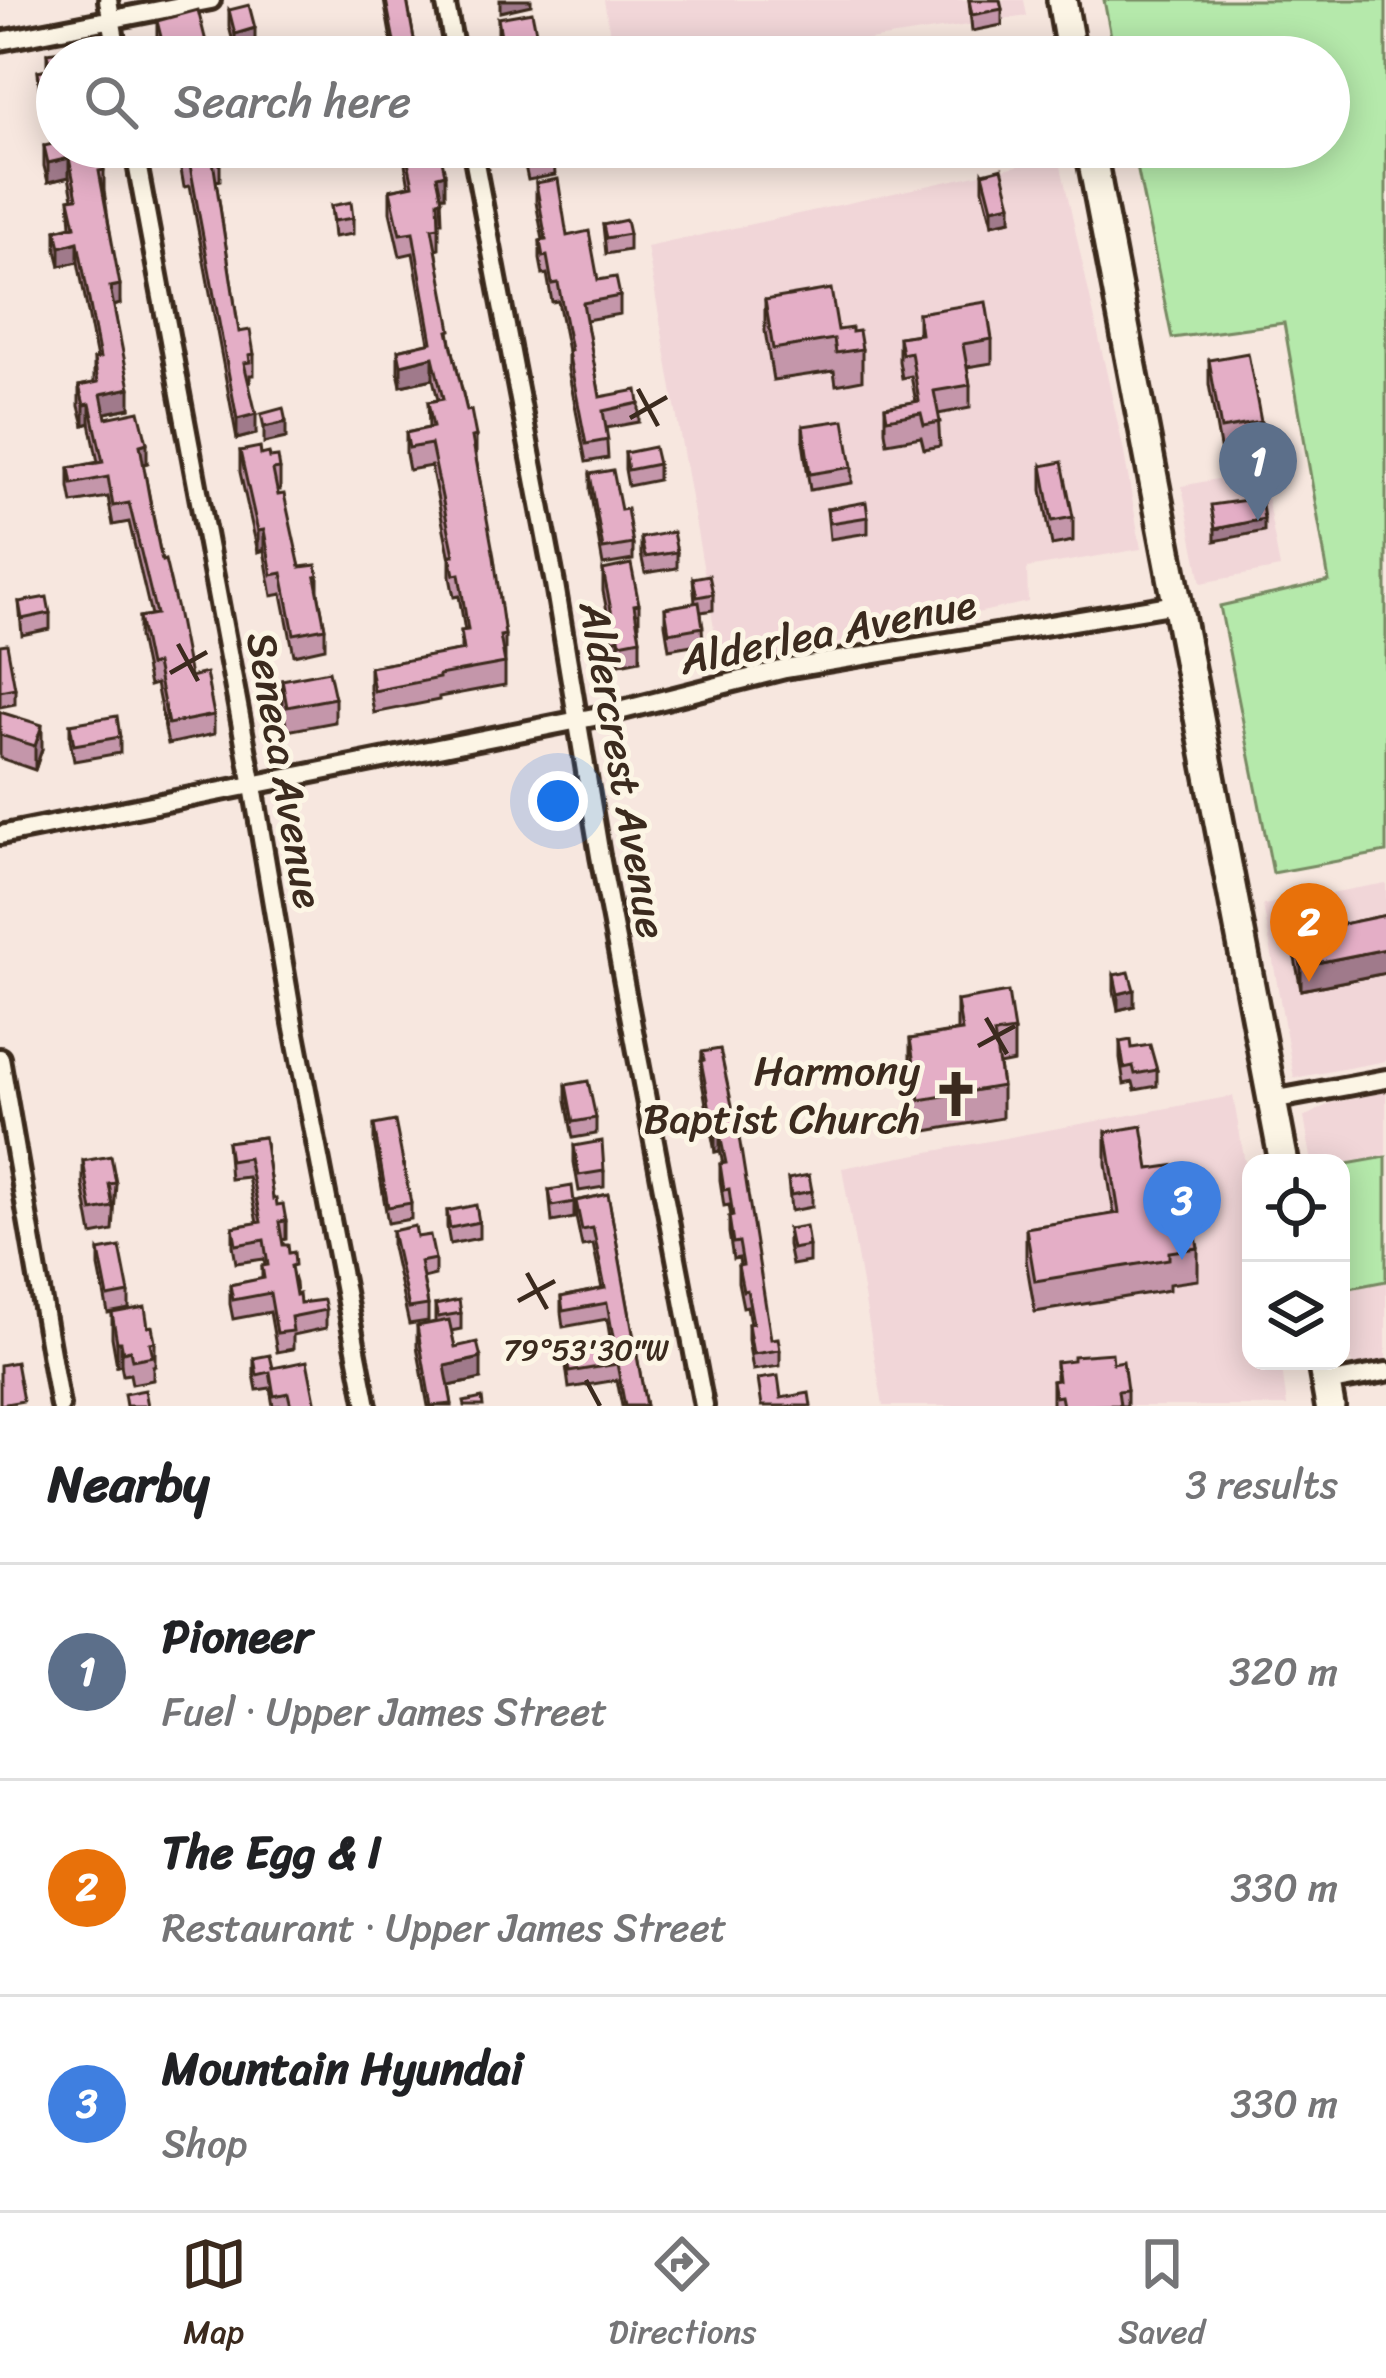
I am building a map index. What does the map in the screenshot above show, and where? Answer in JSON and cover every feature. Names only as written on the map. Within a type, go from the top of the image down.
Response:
[{"type":"main road","points":[[1062,0],[1068,36]]},
{"type":"main road","points":[[1094,168],[1282,1154]]},
{"type":"street","points":[[0,41],[110,9],[211,0]]},
{"type":"street","points":[[445,0],[452,36]]},
{"type":"street","name":"Seneca Avenue","points":[[138,168],[367,1406]]},
{"type":"street","name":"Aldercrest Avenue","points":[[476,168],[704,1406]]},
{"type":"street","name":"Alderlea Avenue","points":[[0,835],[577,720],[785,669],[1177,604]]},
{"type":"street","points":[[0,1058],[60,1406]]},
{"type":"street","points":[[1272,1100],[1386,1079]]},
{"type":"street","points":[[1326,1383],[1386,1372]]},
{"type":"shaded area","points":[[604,0],[1024,0],[1027,16],[895,36],[610,36]]},
{"type":"shaded area","points":[[1009,168],[1061,168],[1141,549],[1027,568],[1028,602],[721,668],[647,247]]},
{"type":"shaded area","points":[[1262,470],[1280,568],[1201,583],[1182,486]]},
{"type":"shaded area","points":[[1386,883],[1386,1061],[1294,1078],[1263,905]]},
{"type":"shaded area","points":[[1386,1092],[1386,1359],[1352,1366],[1350,1154],[1310,1154],[1304,1117],[1331,1103]]},
{"type":"shaded area","points":[[1233,1096],[1243,1154],[1242,1370],[1282,1370],[1287,1406],[883,1406],[842,1168]]},
{"type":"green space","points":[[1104,0],[1386,0],[1386,852],[1273,873],[1220,606],[1329,581],[1284,323],[1172,338],[1137,168],[1350,168],[1350,36],[1111,36]]},
{"type":"green space","points":[[1386,1157],[1386,1281],[1350,1288],[1350,1262],[1350,1163]]},
{"type":"building","points":[[386,0],[407,0],[413,36],[393,36]]},
{"type":"building","points":[[969,0],[1000,0],[1002,9],[972,15]]},
{"type":"building","points":[[249,5],[255,28],[235,34],[229,10]]},
{"type":"building","points":[[198,10],[204,36],[161,36],[157,21]]},
{"type":"building","points":[[532,12],[537,36],[501,36],[498,18]]},
{"type":"building","points":[[71,168],[104,168],[99,171],[120,285],[110,287],[130,388],[101,394],[106,418],[139,411],[147,443],[140,445],[151,507],[190,677],[206,673],[214,715],[168,724],[156,664],[149,666],[139,617],[156,614],[129,503],[113,506],[108,477],[72,484],[69,468],[103,462],[90,404],[84,405],[79,386],[98,382],[94,359],[100,358],[78,242],[60,247],[56,230],[75,226],[69,199],[77,198]]},
{"type":"building","points":[[190,168],[214,168],[239,332],[250,330],[254,354],[244,363],[256,414],[237,419]]},
{"type":"building","points":[[409,168],[444,168],[445,174],[437,176],[442,200],[438,201],[439,227],[432,228],[448,331],[476,436],[472,437],[494,557],[505,663],[374,691],[370,667],[464,650],[461,631],[468,630],[431,444],[409,448],[406,433],[433,427],[428,402],[443,399],[433,357],[401,365],[398,350],[432,342],[413,232],[400,234],[390,190],[413,185]]},
{"type":"building","points":[[1002,168],[1011,204],[992,208],[983,173]]},
{"type":"building","points":[[558,179],[567,236],[589,231],[598,280],[616,277],[620,296],[583,303],[600,397],[637,390],[639,403],[603,411],[608,440],[586,444],[558,283],[552,284],[540,241],[546,240],[536,183]]},
{"type":"building","points":[[351,202],[353,218],[334,221],[331,206]]},
{"type":"building","points":[[626,220],[629,234],[606,238],[603,225]]},
{"type":"building","points":[[831,289],[838,330],[859,331],[862,349],[836,353],[834,339],[773,349],[765,300]]},
{"type":"building","points":[[986,302],[992,339],[963,344],[970,385],[934,391],[940,422],[924,425],[921,413],[887,419],[885,407],[919,401],[911,352],[902,354],[899,337],[921,334],[918,313]]},
{"type":"building","points":[[1248,353],[1261,422],[1221,429],[1209,360]]},
{"type":"building","points":[[283,408],[286,422],[264,427],[261,414]]},
{"type":"building","points":[[844,420],[852,467],[810,474],[803,426]]},
{"type":"building","points":[[260,447],[261,455],[278,457],[280,469],[273,470],[278,495],[284,494],[300,567],[316,565],[325,628],[294,634],[282,573],[272,575],[240,451]]},
{"type":"building","points":[[654,447],[658,464],[628,470],[625,453]]},
{"type":"building","points":[[1062,462],[1073,517],[1052,521],[1042,466]]},
{"type":"building","points":[[613,470],[633,544],[603,549],[590,474]]},
{"type":"building","points":[[1261,498],[1264,519],[1215,529],[1211,505]]},
{"type":"building","points":[[866,502],[868,517],[830,523],[827,509]]},
{"type":"building","points":[[673,532],[677,552],[645,557],[641,538]]},
{"type":"building","points":[[631,564],[640,639],[620,643],[619,638],[613,640],[603,570]]},
{"type":"building","points":[[709,575],[713,594],[697,597],[693,578]]},
{"type":"building","points":[[47,597],[50,613],[22,619],[19,602]]},
{"type":"building","points":[[699,602],[703,627],[669,633],[665,608]]},
{"type":"building","points":[[7,644],[15,688],[0,691],[0,645]]},
{"type":"building","points":[[329,671],[335,698],[287,707],[282,680]]},
{"type":"building","points":[[0,712],[42,725],[35,746],[0,735]]},
{"type":"building","points":[[117,716],[120,737],[74,745],[70,724]]},
{"type":"building","points":[[1386,915],[1386,949],[1301,966],[1295,934]]},
{"type":"building","points":[[1129,972],[1134,990],[1118,994],[1114,975]]},
{"type":"building","points":[[1008,992],[1014,1031],[994,1034],[1002,1086],[920,1100],[910,1039],[962,1031],[957,1001]]},
{"type":"building","points":[[1131,1040],[1132,1048],[1150,1045],[1157,1070],[1135,1074],[1133,1066],[1124,1068],[1120,1042]]},
{"type":"building","points":[[720,1049],[771,1339],[778,1338],[780,1350],[753,1354],[748,1324],[753,1323],[738,1266],[743,1265],[739,1242],[733,1243],[729,1189],[724,1190],[720,1164],[726,1163],[720,1135],[715,1136],[701,1061],[702,1052]]},
{"type":"building","points":[[588,1081],[596,1118],[573,1122],[566,1085]]},
{"type":"building","points":[[395,1121],[411,1203],[388,1207],[374,1125]]},
{"type":"building","points":[[1142,1126],[1149,1169],[1184,1164],[1198,1248],[1169,1252],[1169,1259],[1035,1281],[1026,1228],[1119,1213],[1106,1132]]},
{"type":"building","points":[[264,1137],[273,1199],[283,1204],[286,1221],[279,1222],[283,1245],[294,1252],[295,1265],[291,1266],[296,1295],[300,1303],[324,1300],[326,1310],[291,1317],[293,1331],[277,1333],[270,1293],[233,1300],[230,1285],[264,1278],[262,1266],[268,1265],[264,1240],[236,1245],[233,1227],[261,1222],[248,1158],[230,1161],[227,1142]]},
{"type":"building","points":[[602,1141],[604,1171],[579,1175],[574,1146]]},
{"type":"building","points":[[111,1156],[116,1183],[109,1184],[113,1207],[92,1211],[83,1161]]},
{"type":"building","points":[[809,1175],[812,1191],[791,1195],[788,1179]]},
{"type":"building","points":[[572,1186],[574,1202],[552,1206],[549,1190]]},
{"type":"building","points":[[608,1194],[646,1406],[625,1406],[617,1364],[569,1372],[566,1350],[614,1342],[607,1303],[563,1311],[561,1297],[605,1288],[593,1228],[582,1230],[576,1201]]},
{"type":"building","points":[[476,1205],[479,1222],[450,1228],[447,1211]]},
{"type":"building","points":[[415,1226],[417,1237],[430,1235],[435,1259],[420,1262],[428,1305],[409,1308],[392,1231]]},
{"type":"building","points":[[806,1226],[809,1246],[792,1249],[788,1229]]},
{"type":"building","points":[[120,1247],[129,1293],[108,1297],[99,1251]]},
{"type":"building","points":[[459,1300],[461,1313],[438,1317],[435,1305]]},
{"type":"building","points":[[145,1307],[155,1342],[150,1343],[153,1356],[132,1360],[130,1350],[123,1352],[117,1342],[112,1313]]},
{"type":"building","points":[[449,1320],[455,1347],[477,1342],[481,1358],[445,1366],[452,1404],[431,1406],[417,1326]]},
{"type":"building","points":[[1112,1353],[1113,1363],[1123,1361],[1127,1390],[1118,1391],[1120,1405],[1063,1406],[1061,1396],[1055,1397],[1052,1381],[1058,1380],[1056,1362]]},
{"type":"building","points":[[270,1355],[273,1368],[307,1361],[316,1406],[291,1406],[288,1393],[274,1396],[270,1372],[257,1375],[254,1358]]},
{"type":"building","points":[[16,1362],[23,1401],[0,1405],[0,1365]]},
{"type":"building","points":[[778,1376],[781,1398],[809,1393],[811,1406],[762,1406],[758,1379]]},
{"type":"building","points":[[145,1390],[148,1406],[126,1406],[124,1394]]},
{"type":"building","points":[[482,1398],[483,1406],[465,1406],[464,1402]]},
{"type":"place","name":"Pioneer","points":[[1258,521]]},
{"type":"place","name":"The Egg & I","points":[[1309,982]]},
{"type":"place","name":"Harmony Baptist Church","points":[[956,1094]]},
{"type":"place","name":"Mountain Hyundai","points":[[1182,1260]]}]
